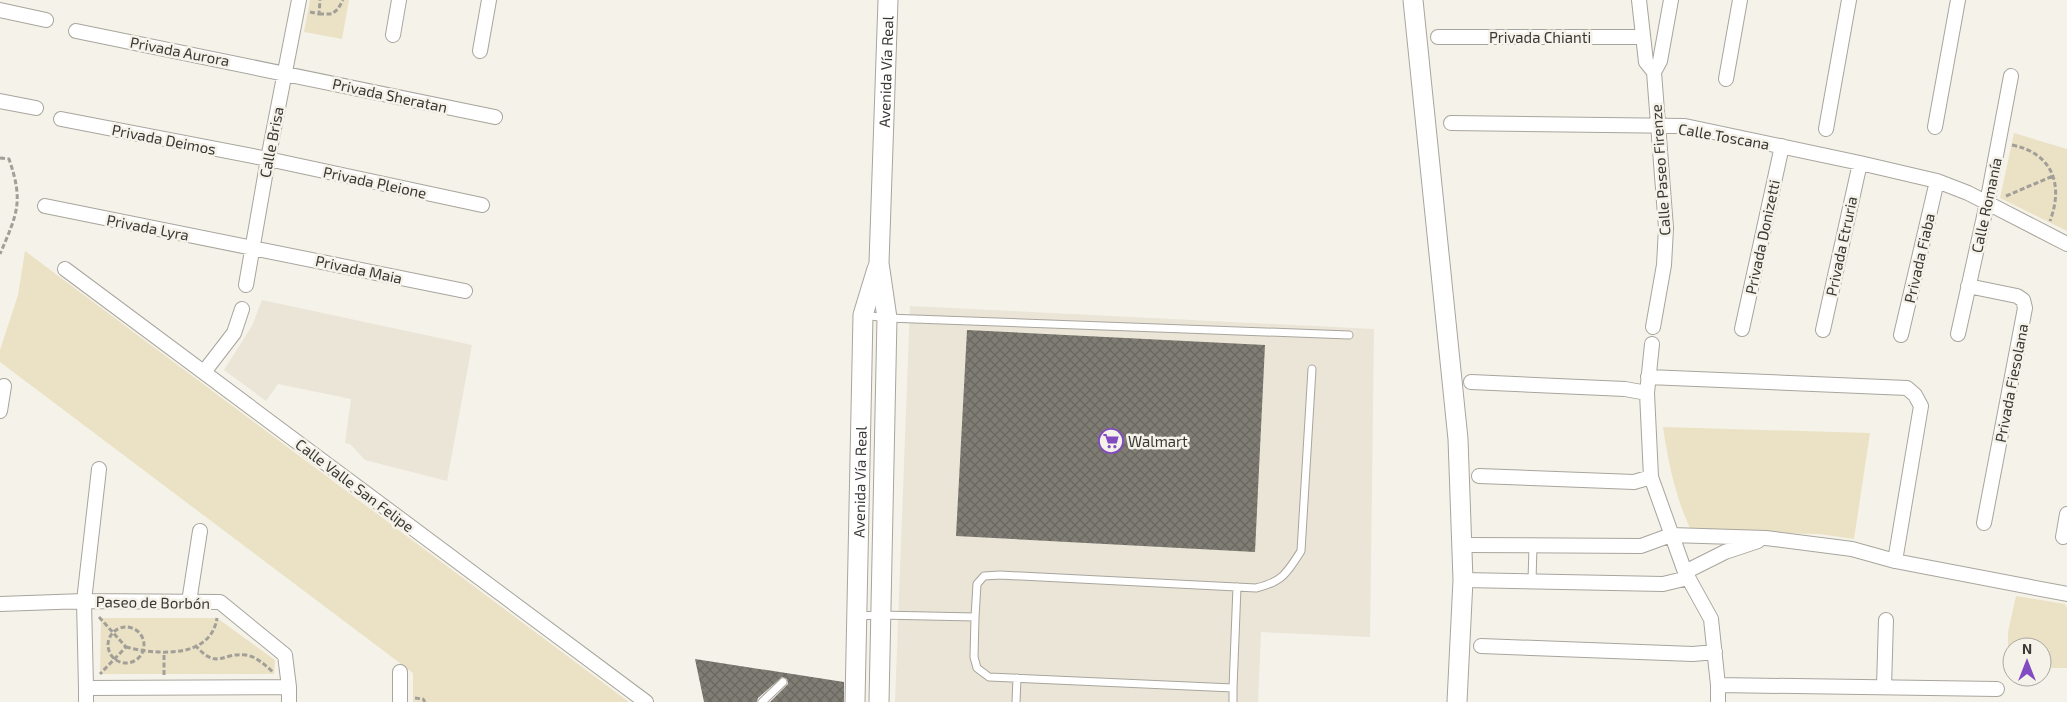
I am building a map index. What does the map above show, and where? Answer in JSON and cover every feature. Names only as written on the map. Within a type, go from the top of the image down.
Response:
[{"type":"main road","name":"Avenida Vía Real","points":[[879,702],[887,318],[879,263],[888,0]]},
{"type":"main road","points":[[1413,0],[1446,339],[1458,439],[1463,580],[1457,702]]},
{"type":"main road","name":"Avenida Vía Real","points":[[855,702],[863,315],[879,263]]},
{"type":"street","name":"Calle Brisa","points":[[246,285],[299,0]]},
{"type":"street","points":[[392,35],[399,0]]},
{"type":"street","points":[[480,52],[489,0]]},
{"type":"street","name":"Calle Paseo Firenze","points":[[1639,0],[1646,62],[1654,72]]},
{"type":"street","name":"Calle Paseo Firenze","points":[[1653,327],[1664,265],[1666,228],[1654,72],[1660,61],[1672,0]]},
{"type":"street","points":[[1726,79],[1740,0]]},
{"type":"street","points":[[1826,129],[1849,0]]},
{"type":"street","points":[[1935,127],[1958,0]]},
{"type":"street","points":[[0,10],[46,20]]},
{"type":"street","name":"Privada Aurora","points":[[76,31],[285,72]]},
{"type":"street","name":"Privada Chianti","points":[[1438,37],[1642,37]]},
{"type":"street","name":"Privada Sheratan","points":[[285,72],[495,117]]},
{"type":"street","name":"Calle Romanía","points":[[1958,334],[1988,198],[2011,76]]},
{"type":"street","points":[[0,101],[36,108]]},
{"type":"street","name":"Privada Deimos","points":[[61,119],[268,160]]},
{"type":"street","name":"Calle Toscana","points":[[1451,123],[1685,126],[1936,181],[1988,198],[2045,233],[2067,244]]},
{"type":"street","name":"Privada Donizetti","points":[[1742,329],[1782,146]]},
{"type":"street","name":"Privada Pleione","points":[[268,160],[482,205]]},
{"type":"street","name":"Privada Etruria","points":[[1823,330],[1860,163]]},
{"type":"street","name":"Privada Fiaba","points":[[1901,336],[1936,181]]},
{"type":"street","name":"Privada Lyra","points":[[45,206],[252,247]]},
{"type":"street","name":"Privada Maia","points":[[252,247],[465,291]]},
{"type":"street","name":"Calle Valle San Felipe","points":[[65,269],[646,702]]},
{"type":"street","name":"Privada Fiesolana","points":[[1968,286],[2017,296],[2023,300],[2025,308],[1984,523]]},
{"type":"street","points":[[204,372],[234,333],[242,309]]},
{"type":"street","points":[[1652,344],[1647,393],[1651,477],[1670,535],[1687,575],[1711,620],[1718,702]]},
{"type":"street","points":[[1648,377],[1907,388],[1915,395],[1921,406],[1895,561]]},
{"type":"street","points":[[1471,382],[1625,389],[1647,393]]},
{"type":"street","points":[[0,411],[4,386]]},
{"type":"street","points":[[99,469],[84,604],[88,693],[164,688],[187,695],[287,687]]},
{"type":"street","points":[[1479,476],[1634,482],[1651,477]]},
{"type":"street","points":[[2063,537],[2067,514]]},
{"type":"street","points":[[190,602],[200,531]]},
{"type":"street","points":[[1463,545],[1641,546],[1670,535],[1766,538],[1852,549],[1895,561],[2067,594]]},
{"type":"street","points":[[1463,580],[1663,584],[1687,575],[1725,552],[1766,538]]},
{"type":"street","name":"Paseo de Borbón","points":[[0,604],[220,602],[285,655],[289,702]]},
{"type":"street","points":[[1884,687],[1886,620]]},
{"type":"street","points":[[1481,646],[1693,654],[1715,652]]},
{"type":"street","points":[[400,672],[400,702]]},
{"type":"street","points":[[1718,685],[1997,689]]},
{"type":"lane","points":[[863,315],[887,318],[1349,336]]},
{"type":"lane","points":[[1233,688],[988,676],[977,668],[974,657],[977,584],[984,576],[1000,575],[1256,588],[1273,584],[1290,569],[1301,551],[1312,369]]},
{"type":"lane","points":[[1532,581],[1533,546]]},
{"type":"lane","points":[[1233,702],[1237,587]]},
{"type":"lane","points":[[857,616],[975,617]]},
{"type":"lane","points":[[1016,702],[1017,678]]},
{"type":"lane","points":[[762,702],[783,682]]},
{"type":"path","points":[[319,14],[332,14],[338,9],[343,0]]},
{"type":"path","points":[[1999,143],[2024,147],[2035,153],[2045,162],[2053,176],[2056,186],[2055,200],[2053,212],[2045,233]]},
{"type":"path","points":[[0,158],[9,159],[17,181],[18,194],[16,217],[0,254]]},
{"type":"path","points":[[1988,198],[2000,198],[2053,176]]},
{"type":"path","points":[[84,604],[101,618],[126,647],[143,651],[172,653],[195,646],[206,640],[216,627],[220,602]]},
{"type":"path","points":[[123,628],[135,629],[142,638],[143,651],[138,659],[133,662],[121,662],[109,650],[108,644],[114,633],[123,628]]},
{"type":"path","points":[[195,646],[212,659],[247,655],[259,660],[287,687]]},
{"type":"path","points":[[88,693],[100,674],[126,647]]},
{"type":"path","points":[[164,653],[164,688]]},
{"type":"shaded area","points":[[310,0],[349,0],[342,39],[304,32]]},
{"type":"shaded area","points":[[2014,133],[2067,149],[2067,231],[2000,198]]},
{"type":"shaded area","points":[[25,251],[629,702],[413,702],[413,673],[0,362],[0,350],[18,295]]},
{"type":"shaded area","points":[[262,300],[472,345],[447,481],[365,460],[350,444],[345,443],[351,399],[278,384],[266,401],[224,370],[252,326]]},
{"type":"shaded area","points":[[910,306],[1374,329],[1370,637],[1261,632],[1258,702],[895,702]]},
{"type":"shaded area","points":[[1663,427],[1870,433],[1854,539],[1819,534],[1692,532],[1681,507],[1673,481]]},
{"type":"shaded area","points":[[2016,596],[2065,604],[2067,608],[2067,668],[2052,668],[2052,637],[2008,637]]},
{"type":"shaded area","points":[[101,618],[217,618],[275,660],[274,674],[100,674]]},
{"type":"building","name":"Walmart","points":[[967,330],[1265,345],[1255,552],[956,536]]},
{"type":"building","points":[[695,659],[844,682],[844,702],[770,702],[788,684],[787,679],[782,677],[758,698],[757,702],[704,702]]},
{"type":"place","name":"Walmart","points":[[1111,441]]}]
